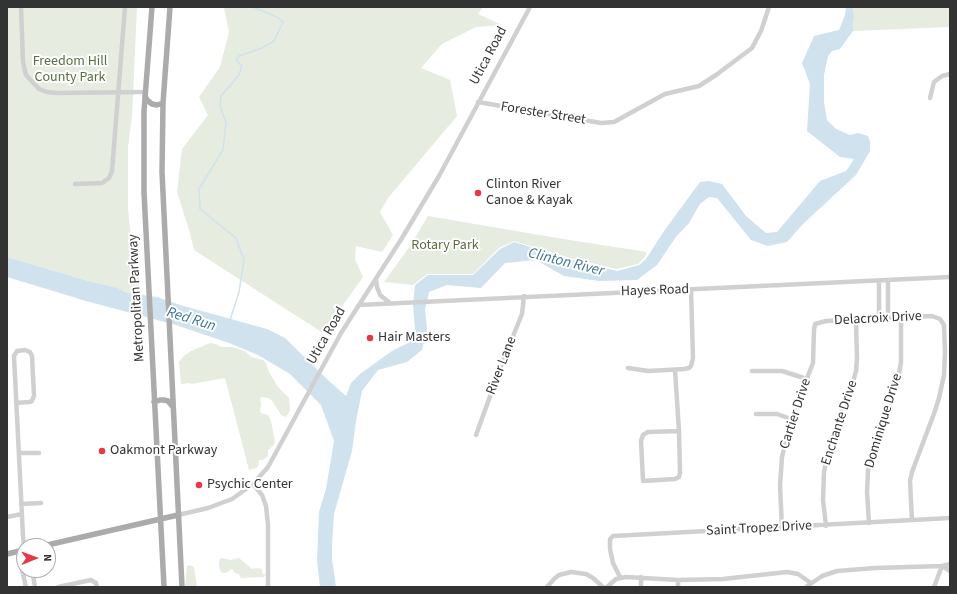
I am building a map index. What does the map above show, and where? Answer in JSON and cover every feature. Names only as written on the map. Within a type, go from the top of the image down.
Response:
[{"type":"main road","name":"Metropolitan Parkway","points":[[152,7],[145,94],[144,192],[164,587]]},
{"type":"main road","points":[[170,7],[163,103],[162,178],[182,587]]},
{"type":"main road","points":[[145,94],[147,100],[152,104],[163,103]]},
{"type":"main road","points":[[154,402],[160,400],[168,401],[173,407]]},
{"type":"main road","name":"Utica Road","points":[[56,543],[178,515]]},
{"type":"street","points":[[21,7],[23,62],[26,75],[38,88],[47,92],[57,93],[117,92],[145,94]]},
{"type":"street","points":[[75,184],[102,183],[109,178],[112,172],[117,92],[125,7]]},
{"type":"street","name":"Utica Road","points":[[178,515],[222,503],[240,494],[253,484],[268,467],[323,366],[439,176],[530,7]]},
{"type":"street","name":"Forester Street","points":[[478,102],[601,123],[614,122],[665,94],[699,86],[716,76],[752,48],[761,31],[769,7]]},
{"type":"street","points":[[930,98],[934,82],[942,76],[950,74]]},
{"type":"street","name":"Hayes Road","points":[[359,305],[524,296],[950,278]]},
{"type":"street","points":[[376,280],[380,295],[390,303]]},
{"type":"street","points":[[879,280],[879,319]]},
{"type":"street","points":[[888,280],[888,318]]},
{"type":"street","points":[[628,368],[648,371],[689,368],[692,364],[691,289]]},
{"type":"street","name":"River Lane","points":[[476,435],[522,314],[524,296]]},
{"type":"street","name":"Delacroix Drive","points":[[815,324],[826,321],[932,316],[940,319],[944,325],[947,352]]},
{"type":"street","name":"Dominique Drive","points":[[869,523],[867,492],[868,471],[872,451],[897,385],[901,362],[901,318]]},
{"type":"street","name":"Enchante Drive","points":[[826,526],[824,472],[831,440],[856,371],[856,320]]},
{"type":"street","name":"Cartier Drive","points":[[782,528],[780,486],[784,445],[791,419],[813,363],[815,324]]},
{"type":"street","points":[[16,403],[32,401],[34,396],[32,356],[30,352],[25,350],[14,353],[18,454],[24,538]]},
{"type":"street","points":[[912,520],[910,481],[939,398],[947,352]]},
{"type":"street","points":[[675,370],[679,431],[681,471],[678,477],[672,480],[643,481],[641,442],[643,435],[648,432],[679,431]]},
{"type":"street","points":[[752,371],[782,371],[807,379]]},
{"type":"street","points":[[756,414],[777,414],[791,419]]},
{"type":"street","points":[[18,454],[39,453]]},
{"type":"street","points":[[253,484],[262,496],[266,506],[268,525],[268,587]]},
{"type":"street","points":[[21,504],[41,503]]},
{"type":"street","points":[[7,517],[22,514]]},
{"type":"street","name":"Saint Tropez Drive","points":[[620,578],[613,563],[610,549],[610,539],[613,536],[826,526],[950,518]]},
{"type":"street","points":[[806,587],[822,576],[844,570],[942,566],[950,564]]},
{"type":"street","points":[[942,566],[950,571]]},
{"type":"street","points":[[934,587],[942,566]]},
{"type":"street","points":[[547,587],[560,575],[571,572],[586,574],[603,587]]},
{"type":"street","points":[[607,587],[612,582],[620,578],[641,577],[678,580],[723,579],[787,572],[798,574],[811,583]]},
{"type":"street","points":[[641,577],[641,587]]},
{"type":"street","points":[[58,587],[91,580],[96,583],[97,587]]},
{"type":"street","points":[[678,580],[678,587]]},
{"type":"green space","name":"Freedom Hill County Park","points":[[7,7],[137,7],[132,116],[128,147],[128,210],[134,263],[139,274],[139,294],[127,293],[118,288],[92,282],[7,257]]},
{"type":"green space","points":[[224,7],[483,7],[478,14],[502,25],[476,27],[442,44],[421,68],[450,80],[457,116],[388,198],[380,212],[393,235],[382,252],[356,246],[355,259],[363,277],[323,333],[194,250],[177,192],[182,149],[208,115],[199,97],[220,67],[229,32]]},
{"type":"green space","points":[[853,7],[950,7],[950,27],[853,31]]},
{"type":"green space","name":"Rotary Park","points":[[428,216],[647,252],[638,264],[617,269],[573,259],[514,241],[499,248],[473,274],[427,274],[413,285],[384,282],[410,246]]},
{"type":"green space","points":[[210,343],[221,347],[232,347],[245,351],[251,357],[263,360],[278,387],[289,398],[290,411],[286,417],[281,415],[269,398],[260,398],[260,411],[261,413],[268,415],[271,421],[275,442],[268,450],[268,456],[263,460],[259,460],[258,467],[256,468],[249,470],[225,378],[191,384],[181,384],[179,362],[191,351]]},
{"type":"green space","points":[[222,558],[231,560],[239,558],[252,569],[262,569],[262,573],[265,575],[264,577],[241,578],[239,574],[235,573],[232,569],[226,573],[221,572],[219,562]]},
{"type":"green space","points":[[189,565],[194,567],[197,587],[185,587],[187,566]]},
{"type":"water","points":[[846,7],[853,7],[853,31],[840,49],[832,51],[828,56],[824,75],[824,102],[827,120],[836,129],[850,135],[858,133],[868,136],[870,151],[856,175],[804,223],[787,242],[768,246],[751,240],[717,198],[709,197],[700,204],[689,223],[676,237],[657,265],[637,280],[599,281],[564,276],[536,260],[505,263],[481,288],[447,285],[429,292],[425,309],[427,329],[422,350],[407,362],[378,370],[362,391],[352,451],[334,514],[332,559],[336,587],[320,587],[317,561],[319,512],[326,489],[334,441],[321,405],[290,374],[258,355],[229,343],[176,325],[86,301],[7,277],[7,257],[92,282],[118,288],[127,293],[157,297],[180,305],[267,329],[285,338],[346,396],[351,383],[360,374],[392,351],[412,341],[415,329],[413,305],[415,285],[428,275],[473,275],[500,249],[514,242],[573,260],[617,271],[639,265],[646,259],[664,231],[700,182],[709,181],[722,184],[746,216],[766,233],[777,232],[820,181],[846,171],[854,159],[840,157],[807,131],[810,84],[802,63],[814,36],[839,30],[845,15]]},
{"type":"waterway","points":[[230,320],[239,292],[244,260],[236,238],[200,209],[199,189],[223,150],[226,123],[220,106],[221,96],[239,75],[242,66],[236,60],[239,56],[262,48],[274,41],[283,22],[277,17],[253,7]]},
{"type":"place","name":"Clinton River Canoe & Kayak","points":[[478,193]]},
{"type":"place","name":"Hair Masters","points":[[370,338]]},
{"type":"place","name":"Oakmont Parkway","points":[[102,451]]},
{"type":"place","name":"Psychic Center","points":[[199,485]]},
{"type":"water label","name":"Clinton River","points":[[566,263]]},
{"type":"water label","name":"Red Run","points":[[191,320]]}]
